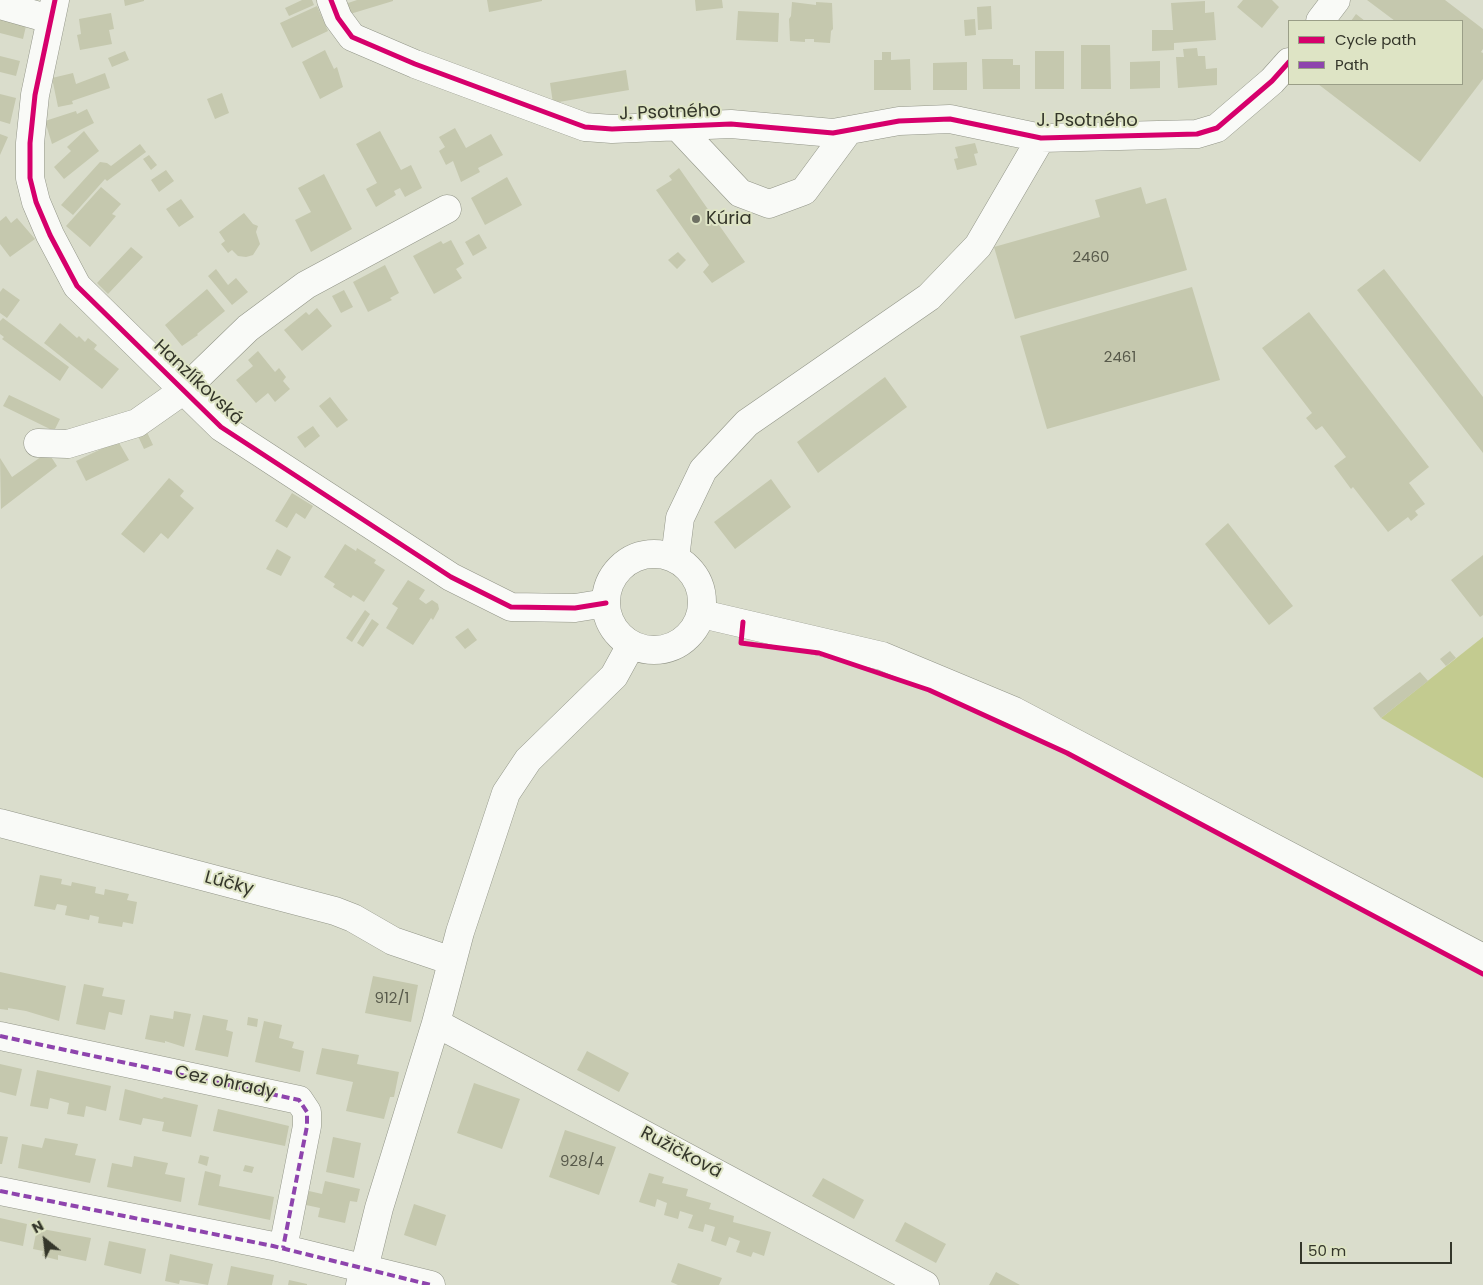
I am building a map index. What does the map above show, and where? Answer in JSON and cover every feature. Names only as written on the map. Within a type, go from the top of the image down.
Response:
[{"type":"street","name":"J. Psotného","points":[[331,0],[338,18],[352,37],[415,64],[585,127],[612,129],[731,124],[832,133],[899,121],[950,119],[1041,138],[1197,134],[1217,128],[1272,81],[1288,63]]},
{"type":"street","points":[[1321,20],[1336,0]]},
{"type":"street","points":[[0,5],[53,10]]},
{"type":"street","name":"Hanzlíkovská","points":[[53,10],[35,95],[30,143],[30,178],[36,202],[60,257],[77,286],[221,427],[451,577],[511,608],[575,608],[606,603]]},
{"type":"street","name":"J. Psotného","points":[[678,127],[740,193],[769,204],[804,190],[849,130]]},
{"type":"street","points":[[675,558],[680,518],[703,470],[747,423],[929,297],[978,246],[1041,138]]},
{"type":"street","name":"Hanzlíkovská","points":[[38,443],[68,444],[137,423],[184,390],[248,328],[306,285],[446,207]]},
{"type":"street","points":[[647,554],[661,554],[675,558],[686,565],[695,575],[701,587],[702,614],[696,628],[686,639],[674,646],[660,650],[645,650],[631,645],[619,635],[610,623],[606,603],[607,589],[613,576],[628,562],[647,554]]},
{"type":"street","points":[[702,614],[882,656],[1014,711],[1483,958]]},
{"type":"street","points":[[362,1277],[379,1208],[436,1023],[452,961],[506,793],[528,760],[614,676],[631,645]]},
{"type":"street","name":"Lúčky","points":[[0,823],[335,911],[352,918],[393,941],[452,961]]},
{"type":"street","name":"Ružičková","points":[[436,1023],[925,1285]]},
{"type":"street","name":"Cez ohrady","points":[[0,1036],[299,1100],[307,1112],[307,1126],[283,1248]]},
{"type":"street","points":[[0,1191],[283,1248],[362,1277],[431,1285]]},
{"type":"green space","points":[[1483,637],[1483,778],[1381,718]]},
{"type":"building","points":[[124,0],[144,0],[144,1],[125,6]]},
{"type":"building","points":[[302,0],[312,0],[314,5],[289,16],[285,8]]},
{"type":"building","points":[[357,0],[393,1],[350,14],[345,4]]},
{"type":"building","points":[[487,0],[542,0],[542,1],[489,12]]},
{"type":"building","points":[[695,0],[722,0],[723,8],[696,11]]},
{"type":"building","points":[[1243,0],[1272,0],[1279,7],[1262,28],[1237,7]]},
{"type":"building","points":[[1367,0],[1445,0],[1483,29],[1483,49],[1481,52],[1483,53],[1483,79],[1420,162],[1319,85],[1463,85],[1463,20],[1394,20]]},
{"type":"building","points":[[1205,1],[1205,13],[1214,12],[1216,40],[1174,43],[1174,50],[1152,51],[1152,30],[1173,30],[1171,3]]},
{"type":"building","points":[[792,2],[816,5],[816,2],[832,3],[833,29],[831,31],[830,43],[814,42],[814,39],[805,39],[805,42],[790,41],[789,19]]},
{"type":"building","points":[[317,6],[328,31],[292,48],[280,23]]},
{"type":"building","points":[[991,6],[992,29],[978,30],[977,7]]},
{"type":"building","points":[[738,11],[779,13],[778,42],[736,40]]},
{"type":"building","points":[[111,13],[114,29],[109,30],[112,44],[80,50],[77,35],[81,34],[79,19]]},
{"type":"building","points":[[1356,14],[1364,20],[1352,20]]},
{"type":"building","points":[[0,18],[26,26],[23,39],[0,33]]},
{"type":"building","points":[[975,19],[976,35],[965,36],[964,20]]},
{"type":"building","points":[[1081,45],[1110,45],[1111,89],[1081,89]]},
{"type":"building","points":[[1197,48],[1198,56],[1205,56],[1206,69],[1217,68],[1217,85],[1178,88],[1176,57],[1184,57],[1183,49]]},
{"type":"building","points":[[325,50],[334,69],[337,67],[343,87],[320,99],[302,62]]},
{"type":"building","points":[[125,51],[129,60],[112,67],[108,58]]},
{"type":"building","points":[[1035,51],[1064,51],[1064,89],[1035,89]]},
{"type":"building","points":[[882,52],[891,52],[891,60],[910,59],[911,90],[874,90],[874,60],[882,60]]},
{"type":"building","points":[[0,56],[20,61],[16,76],[0,72]]},
{"type":"building","points":[[982,59],[1013,59],[1013,65],[1020,65],[1020,89],[983,89]]},
{"type":"building","points":[[1160,61],[1160,88],[1130,89],[1130,62]]},
{"type":"building","points":[[967,62],[967,90],[933,90],[933,63]]},
{"type":"building","points":[[626,70],[629,90],[553,103],[550,83]]},
{"type":"building","points":[[73,73],[76,84],[105,73],[110,88],[72,101],[73,104],[58,107],[52,78]]},
{"type":"building","points":[[222,93],[229,113],[215,119],[207,99]]},
{"type":"building","points":[[0,94],[16,98],[10,124],[0,121]]},
{"type":"building","points":[[87,109],[94,123],[52,144],[45,121],[76,111],[77,114]]},
{"type":"building","points":[[455,128],[466,148],[491,134],[503,155],[478,168],[480,172],[461,182],[453,161],[446,165],[439,151],[445,147],[439,137]]},
{"type":"building","points":[[84,131],[99,151],[64,179],[54,167],[71,151],[67,147]]},
{"type":"building","points":[[380,131],[401,170],[411,165],[422,188],[405,197],[400,188],[394,191],[396,195],[376,207],[366,189],[377,183],[356,144]]},
{"type":"building","points":[[0,134],[8,137],[0,155]]},
{"type":"building","points":[[975,143],[978,153],[974,154],[977,165],[957,170],[954,159],[958,158],[955,147]]},
{"type":"building","points":[[140,144],[146,152],[107,181],[105,179],[73,215],[61,205],[100,162],[111,166]]},
{"type":"building","points":[[149,155],[157,165],[151,170],[143,159]]},
{"type":"building","name":"Kúria","points":[[679,168],[745,262],[712,283],[703,272],[709,265],[656,190],[672,180],[669,176]]},
{"type":"building","points":[[166,170],[174,181],[159,192],[151,180]]},
{"type":"building","points":[[324,174],[352,229],[311,252],[295,220],[311,212],[298,188]]},
{"type":"building","points":[[507,177],[522,205],[485,225],[471,198]]},
{"type":"building","points":[[101,187],[121,204],[112,214],[116,216],[90,247],[66,226]]},
{"type":"building","points":[[1141,187],[1146,204],[1166,198],[1187,270],[1015,319],[994,247],[1100,217],[1095,200]]},
{"type":"building","points":[[181,199],[194,217],[179,227],[166,209]]},
{"type":"building","points":[[244,213],[253,224],[258,226],[256,232],[260,244],[253,255],[246,257],[238,256],[232,250],[228,253],[221,244],[225,241],[219,232]]},
{"type":"building","points":[[6,216],[11,223],[17,218],[35,239],[10,257],[0,244],[0,221]]},
{"type":"building","points":[[479,234],[487,248],[473,256],[465,242]]},
{"type":"building","points":[[451,240],[464,264],[456,269],[462,278],[434,294],[413,256],[441,241],[443,244]]},
{"type":"building","points":[[131,247],[143,257],[108,294],[97,283]]},
{"type":"building","points":[[678,252],[686,260],[677,269],[668,260]]},
{"type":"building","points":[[385,265],[399,293],[390,298],[392,300],[368,312],[353,282]]},
{"type":"building","points":[[216,269],[228,285],[236,278],[248,292],[232,305],[208,276]]},
{"type":"building","points":[[1384,269],[1483,397],[1483,453],[1357,290]]},
{"type":"building","points":[[1192,287],[1220,380],[1047,429],[1020,336]]},
{"type":"building","points":[[3,288],[20,300],[7,318],[0,313],[0,292]]},
{"type":"building","points":[[207,289],[225,311],[198,335],[182,346],[165,325]]},
{"type":"building","points":[[344,290],[353,307],[341,313],[332,296]]},
{"type":"building","points":[[317,308],[332,326],[302,351],[284,330],[306,312],[309,315]]},
{"type":"building","points":[[1309,312],[1429,467],[1409,483],[1425,504],[1415,511],[1418,515],[1411,521],[1408,517],[1388,532],[1334,466],[1346,457],[1322,426],[1316,430],[1306,418],[1312,413],[1262,348]]},
{"type":"building","points":[[3,318],[69,367],[60,381],[2,339],[4,337],[0,334],[0,321]]},
{"type":"building","points":[[60,323],[77,338],[79,336],[85,342],[88,338],[97,345],[94,349],[119,369],[102,389],[44,343]]},
{"type":"building","points":[[258,351],[275,372],[279,368],[286,377],[283,381],[290,389],[275,402],[268,393],[256,403],[236,380],[253,366],[248,360]]},
{"type":"building","points":[[885,377],[907,407],[818,473],[797,442]]},
{"type":"building","points":[[9,395],[60,419],[54,431],[3,406]]},
{"type":"building","points":[[330,397],[348,420],[337,428],[319,406]]},
{"type":"building","points":[[313,426],[320,436],[305,448],[297,437]]},
{"type":"building","points":[[146,430],[153,445],[144,449],[137,434]]},
{"type":"building","points":[[118,441],[129,460],[86,481],[76,461]]},
{"type":"building","points":[[48,452],[57,466],[1,509],[0,458],[12,477]]},
{"type":"building","points":[[169,478],[184,491],[180,496],[194,508],[168,539],[161,533],[144,553],[121,534]]},
{"type":"building","points":[[771,479],[791,507],[735,549],[714,522]]},
{"type":"building","points":[[292,493],[313,506],[305,519],[296,513],[287,528],[275,521]]},
{"type":"building","points":[[1228,523],[1293,606],[1269,625],[1205,544]]},
{"type":"building","points":[[345,544],[356,551],[357,548],[376,560],[374,563],[385,570],[364,602],[353,595],[351,598],[333,587],[335,584],[324,577]]},
{"type":"building","points":[[277,549],[291,557],[281,576],[266,569]]},
{"type":"building","points":[[1483,555],[1483,615],[1480,617],[1451,580]]},
{"type":"building","points":[[408,580],[425,590],[419,599],[426,604],[432,600],[438,604],[439,609],[433,620],[431,618],[413,645],[386,628],[398,608],[392,604]]},
{"type":"building","points":[[365,610],[370,614],[352,642],[346,638]]},
{"type":"building","points":[[372,619],[379,624],[363,647],[357,643]]},
{"type":"building","points":[[468,628],[477,640],[465,649],[455,637]]},
{"type":"building","points":[[1450,651],[1456,658],[1446,666],[1440,659]]},
{"type":"building","points":[[1420,672],[1428,681],[1381,718],[1373,708]]},
{"type":"building","points":[[40,875],[62,879],[61,884],[71,886],[72,882],[96,887],[95,893],[104,895],[105,889],[129,894],[127,900],[137,902],[133,924],[123,922],[122,927],[98,923],[99,917],[90,915],[89,920],[65,915],[67,906],[57,904],[55,910],[34,906]]},
{"type":"building","points":[[0,972],[66,986],[59,1021],[26,1011],[8,1008],[8,1010],[0,1009]]},
{"type":"building","points":[[373,976],[418,985],[411,1022],[365,1013]]},
{"type":"building","points":[[84,984],[104,988],[102,996],[125,1000],[122,1015],[109,1012],[105,1030],[76,1024]]},
{"type":"building","points":[[174,1011],[191,1014],[184,1047],[165,1041],[165,1043],[145,1039],[150,1015],[173,1019]]},
{"type":"building","points":[[203,1015],[228,1020],[226,1030],[233,1032],[228,1057],[195,1050]]},
{"type":"building","points":[[248,1017],[258,1019],[257,1027],[247,1025]]},
{"type":"building","points":[[264,1021],[282,1025],[279,1038],[294,1042],[292,1048],[304,1051],[300,1072],[255,1062]]},
{"type":"building","points":[[322,1048],[359,1055],[357,1064],[399,1072],[394,1097],[390,1097],[384,1119],[346,1111],[353,1082],[316,1074]]},
{"type":"building","points":[[587,1051],[629,1073],[619,1092],[577,1070]]},
{"type":"building","points":[[0,1064],[22,1069],[16,1096],[0,1092]]},
{"type":"building","points":[[37,1070],[111,1086],[106,1111],[86,1106],[84,1117],[67,1114],[69,1103],[50,1098],[48,1109],[30,1106]]},
{"type":"building","points":[[474,1083],[520,1099],[502,1149],[457,1133]]},
{"type":"building","points":[[125,1089],[162,1099],[164,1097],[198,1105],[191,1137],[162,1131],[164,1122],[143,1118],[141,1125],[119,1120]]},
{"type":"building","points":[[218,1109],[289,1126],[285,1146],[213,1131]]},
{"type":"building","points":[[565,1130],[616,1147],[599,1195],[549,1177]]},
{"type":"building","points":[[0,1136],[8,1137],[2,1164],[0,1164]]},
{"type":"building","points":[[333,1137],[361,1143],[354,1178],[326,1172]]},
{"type":"building","points":[[45,1138],[78,1144],[75,1155],[96,1159],[90,1183],[18,1168],[22,1144],[42,1148]]},
{"type":"building","points":[[200,1155],[209,1157],[207,1166],[198,1163]]},
{"type":"building","points":[[134,1156],[168,1163],[165,1174],[185,1178],[181,1202],[107,1187],[112,1163],[132,1167]]},
{"type":"building","points":[[245,1165],[254,1167],[252,1173],[243,1171]]},
{"type":"building","points":[[205,1171],[221,1175],[219,1186],[274,1197],[270,1220],[198,1205]]},
{"type":"building","points":[[649,1173],[664,1177],[662,1183],[688,1189],[686,1196],[711,1203],[709,1209],[734,1216],[733,1222],[771,1232],[764,1256],[753,1252],[751,1257],[736,1252],[740,1241],[729,1237],[726,1246],[711,1241],[715,1227],[705,1224],[703,1232],[688,1228],[693,1215],[680,1211],[678,1219],[664,1215],[667,1203],[657,1199],[655,1207],[639,1202]]},
{"type":"building","points":[[823,1178],[864,1200],[854,1219],[812,1196]]},
{"type":"building","points":[[325,1181],[360,1189],[357,1202],[350,1201],[345,1223],[318,1217],[320,1208],[306,1205],[309,1191],[322,1194]]},
{"type":"building","points":[[414,1204],[446,1215],[436,1246],[404,1235]]},
{"type":"building","points":[[0,1218],[27,1224],[23,1246],[0,1241]]},
{"type":"building","points":[[905,1222],[946,1244],[936,1263],[895,1241]]},
{"type":"building","points":[[37,1228],[91,1238],[86,1261],[58,1255],[58,1260],[42,1256],[43,1251],[33,1249]]},
{"type":"building","points":[[109,1241],[146,1249],[141,1274],[104,1265]]},
{"type":"building","points":[[170,1254],[213,1264],[208,1285],[180,1280],[179,1284],[165,1281]]},
{"type":"building","points":[[678,1263],[722,1278],[719,1285],[678,1285],[671,1282]]},
{"type":"building","points":[[231,1266],[274,1275],[272,1285],[227,1285]]},
{"type":"building","points":[[996,1272],[1020,1285],[989,1285]]},
{"type":"building","points":[[289,1280],[307,1284],[307,1285],[288,1285]]},
{"type":"marked path","points":[[0,1036],[299,1100],[307,1112],[307,1126],[283,1248]]},
{"type":"marked path","points":[[0,1191],[273,1246],[431,1285]]},
{"type":"cycle path","points":[[55,0],[35,95],[30,143],[30,178],[36,202],[50,235],[77,286],[221,427],[451,577],[511,607],[575,608],[606,603]]},
{"type":"cycle path","points":[[331,0],[338,18],[352,37],[415,64],[585,127],[612,129],[731,124],[833,133],[899,121],[950,119],[1041,138],[1197,134],[1217,128],[1272,81],[1288,63]]},
{"type":"cycle path","points":[[743,622],[741,643],[819,653],[929,690],[1067,753],[1483,974]]},
{"type":"place","name":"Kúria","points":[[696,219]]}]
